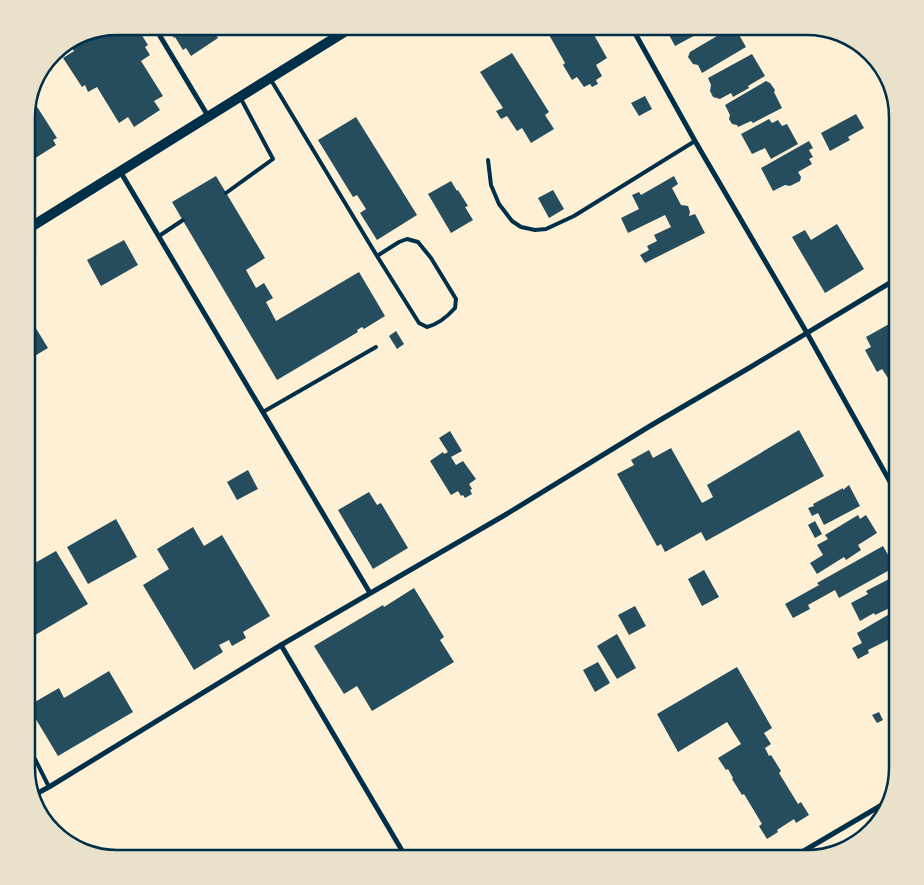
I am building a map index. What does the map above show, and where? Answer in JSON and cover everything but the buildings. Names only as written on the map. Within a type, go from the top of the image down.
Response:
[{"type":"main road","points":[[35,224],[270,79],[334,35]]},
{"type":"street","points":[[160,35],[209,116]]},
{"type":"street","points":[[636,35],[889,480]]},
{"type":"street","points":[[120,171],[370,593]]},
{"type":"street","points":[[39,793],[889,283]]},
{"type":"street","points":[[281,646],[402,850]]},
{"type":"street","points":[[805,850],[879,806]]},
{"type":"lane","points":[[270,79],[377,256],[419,323],[427,327],[433,326],[446,318],[456,308],[456,299],[431,258],[418,242],[407,239],[377,256]]},
{"type":"lane","points":[[226,193],[273,159],[240,97]]},
{"type":"lane","points":[[488,160],[491,184],[500,204],[512,221],[521,227],[535,230],[546,229],[574,216],[695,141]]},
{"type":"lane","points":[[159,236],[183,220]]},
{"type":"lane","points":[[263,412],[376,347]]},
{"type":"lane","points":[[35,759],[49,787]]}]
